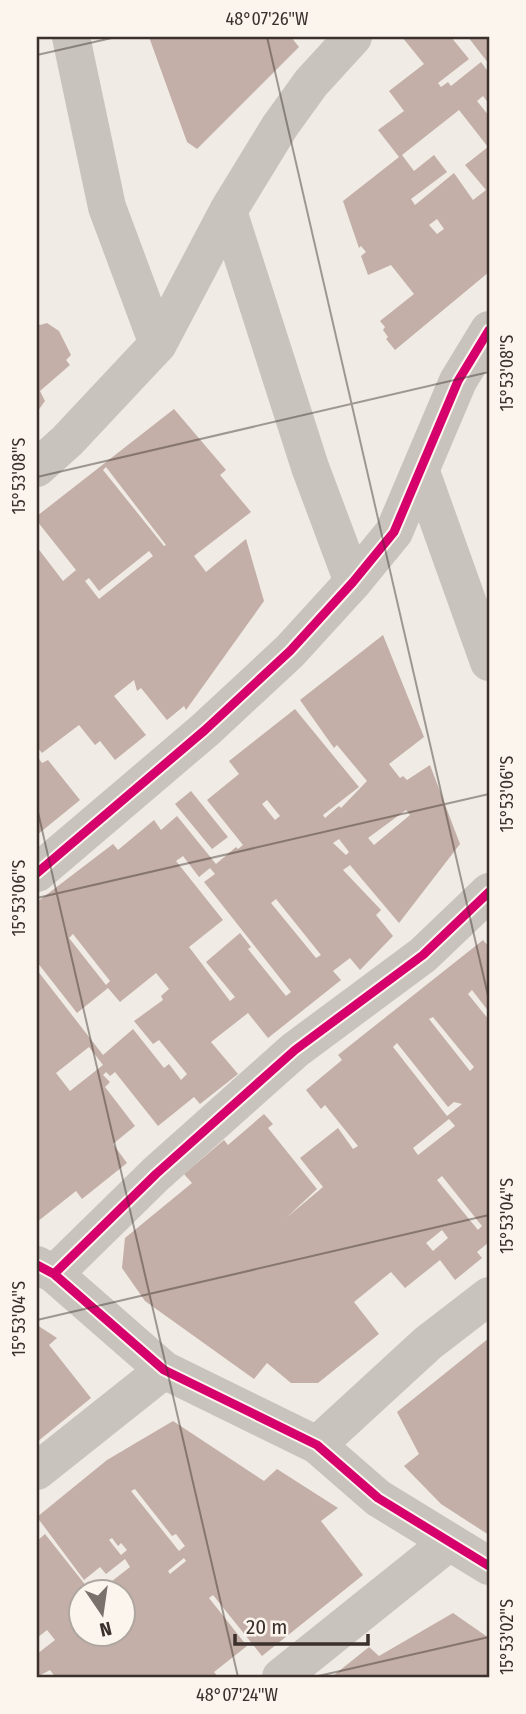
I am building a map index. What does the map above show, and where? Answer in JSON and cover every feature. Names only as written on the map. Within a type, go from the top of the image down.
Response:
[{"type":"street","points":[[71,37],[107,206],[158,344]]},
{"type":"street","points":[[37,468],[67,441],[158,344],[228,211],[311,83],[353,37]]},
{"type":"street","points":[[228,211],[310,467],[353,582]]},
{"type":"street","points":[[37,873],[205,730],[290,651],[353,582],[394,532],[458,381],[489,330]]},
{"type":"street","points":[[421,472],[489,662]]},
{"type":"street","points":[[489,892],[423,955],[295,1050],[45,1269],[164,1370],[317,1445],[378,1498],[489,1566]]},
{"type":"street","points":[[317,1445],[428,1343],[489,1296]]},
{"type":"street","points":[[37,1471],[164,1370]]},
{"type":"street","points":[[281,1677],[448,1543]]},
{"type":"building","points":[[149,37],[291,37],[299,47],[197,149],[187,142]]},
{"type":"building","points":[[402,37],[451,37],[469,59],[438,83],[441,87],[448,82],[451,86],[481,62],[489,73],[489,104],[483,96],[477,101],[489,116],[489,272],[395,350],[386,339],[388,337],[383,330],[385,327],[380,321],[414,294],[391,265],[368,275],[361,256],[366,252],[361,246],[359,248],[343,201],[399,157],[378,130],[404,111],[389,91],[424,64]],"holes":[[[459,110],[488,147],[465,165],[486,190],[473,200],[454,173],[415,205],[411,199],[447,172],[434,155],[414,171],[402,155]],[[437,219],[444,229],[437,234],[429,225]]]},
{"type":"building","points":[[468,37],[489,37],[489,64]]},
{"type":"building","points":[[37,323],[47,323],[59,331],[71,355],[66,360],[70,365],[40,391],[45,401],[37,412]]},
{"type":"building","points":[[174,409],[226,470],[220,475],[251,512],[194,556],[206,572],[246,539],[264,601],[186,710],[184,706],[167,720],[141,688],[137,691],[134,680],[114,696],[146,735],[115,760],[100,741],[95,745],[79,725],[42,753],[37,747],[37,547],[63,581],[76,570],[37,521],[37,516]],"holes":[[[106,467],[166,545],[164,546],[103,470]],[[149,551],[153,556],[99,599],[85,581],[89,578],[99,591]]]},
{"type":"building","points":[[383,635],[424,737],[389,764],[400,778],[403,776],[407,780],[430,765],[460,844],[399,923],[350,865],[343,870],[381,910],[376,915],[393,936],[360,970],[350,958],[333,971],[341,980],[268,1038],[248,1013],[211,1042],[238,1074],[200,1104],[194,1097],[158,1126],[115,1072],[110,1076],[106,1072],[103,1075],[110,1082],[105,1087],[135,1126],[113,1144],[127,1163],[82,1199],[76,1191],[37,1222],[37,970],[103,1055],[133,1029],[164,1068],[169,1064],[181,1080],[187,1074],[159,1040],[153,1044],[134,1021],[163,1000],[161,996],[169,989],[156,973],[120,1002],[108,988],[77,1013],[37,962],[37,902],[113,844],[118,850],[154,820],[161,830],[177,816],[216,864],[236,847],[238,849],[243,845],[207,800],[239,774],[229,761],[295,709],[359,787],[323,815],[325,818],[339,806],[341,808],[367,781],[337,745],[334,748],[300,700]],"holes":[[[267,800],[280,816],[275,820],[262,804]],[[406,810],[410,815],[374,845],[368,838]],[[339,839],[349,852],[346,855],[333,843]],[[183,856],[199,877],[210,868],[215,874],[204,882],[291,992],[286,996],[248,949],[251,947],[240,933],[206,962],[235,997],[230,1001],[189,947],[223,920],[176,861]],[[276,899],[321,955],[316,958],[271,903]],[[73,934],[110,981],[106,985],[69,938]],[[89,1047],[103,1065],[70,1091],[56,1073]]]},
{"type":"building","points":[[37,756],[42,763],[48,760],[80,800],[37,835]]},
{"type":"building","points":[[191,791],[228,837],[212,849],[175,804]]},
{"type":"building","points":[[483,940],[489,947],[489,1012],[472,990],[468,994],[489,1020],[489,1242],[477,1252],[482,1258],[455,1280],[440,1260],[405,1288],[391,1272],[354,1302],[379,1334],[318,1383],[291,1383],[267,1363],[254,1379],[145,1301],[122,1268],[125,1238],[192,1183],[184,1174],[224,1140],[228,1145],[264,1114],[273,1124],[268,1128],[317,1189],[286,1218],[323,1187],[300,1158],[338,1128],[353,1149],[358,1146],[325,1105],[321,1109],[306,1090],[342,1060],[338,1055]],"holes":[[[433,1017],[474,1067],[470,1071],[429,1019]],[[397,1043],[448,1107],[454,1102],[462,1104],[447,1116],[393,1047]],[[449,1119],[455,1126],[418,1155],[413,1148]],[[442,1176],[482,1226],[478,1230],[437,1180]],[[442,1230],[448,1238],[433,1251],[426,1243]]]},
{"type":"building","points":[[37,1325],[57,1338],[49,1345],[91,1398],[37,1442]]},
{"type":"building","points":[[489,1338],[489,1535],[441,1504],[404,1466],[419,1454],[397,1412]]},
{"type":"building","points":[[173,1421],[264,1481],[277,1469],[338,1508],[321,1521],[363,1575],[262,1656],[213,1595],[209,1598],[247,1646],[214,1672],[218,1677],[55,1677],[50,1670],[37,1677],[37,1654],[55,1640],[47,1630],[37,1638],[37,1541],[45,1534],[80,1578],[66,1578],[66,1648],[136,1648],[136,1578],[116,1578],[130,1567],[125,1559],[106,1574],[100,1567],[86,1578],[83,1578],[37,1517],[107,1460]],"holes":[[[135,1489],[172,1536],[176,1534],[185,1546],[179,1551],[131,1491]],[[112,1538],[118,1546],[121,1543],[127,1550],[121,1555],[109,1540]],[[184,1558],[186,1561],[170,1574],[168,1571]]]},
{"type":"building","points":[[453,1613],[489,1638],[489,1677],[334,1675],[369,1647],[379,1656]]},
{"type":"cycle path","points":[[37,873],[205,730],[290,651],[353,582],[394,532],[458,381],[489,330]]},
{"type":"cycle path","points":[[54,1274],[156,1174],[295,1050],[423,955],[489,892]]},
{"type":"cycle path","points":[[37,1265],[54,1274],[164,1370],[317,1445],[378,1498],[489,1566]]}]
